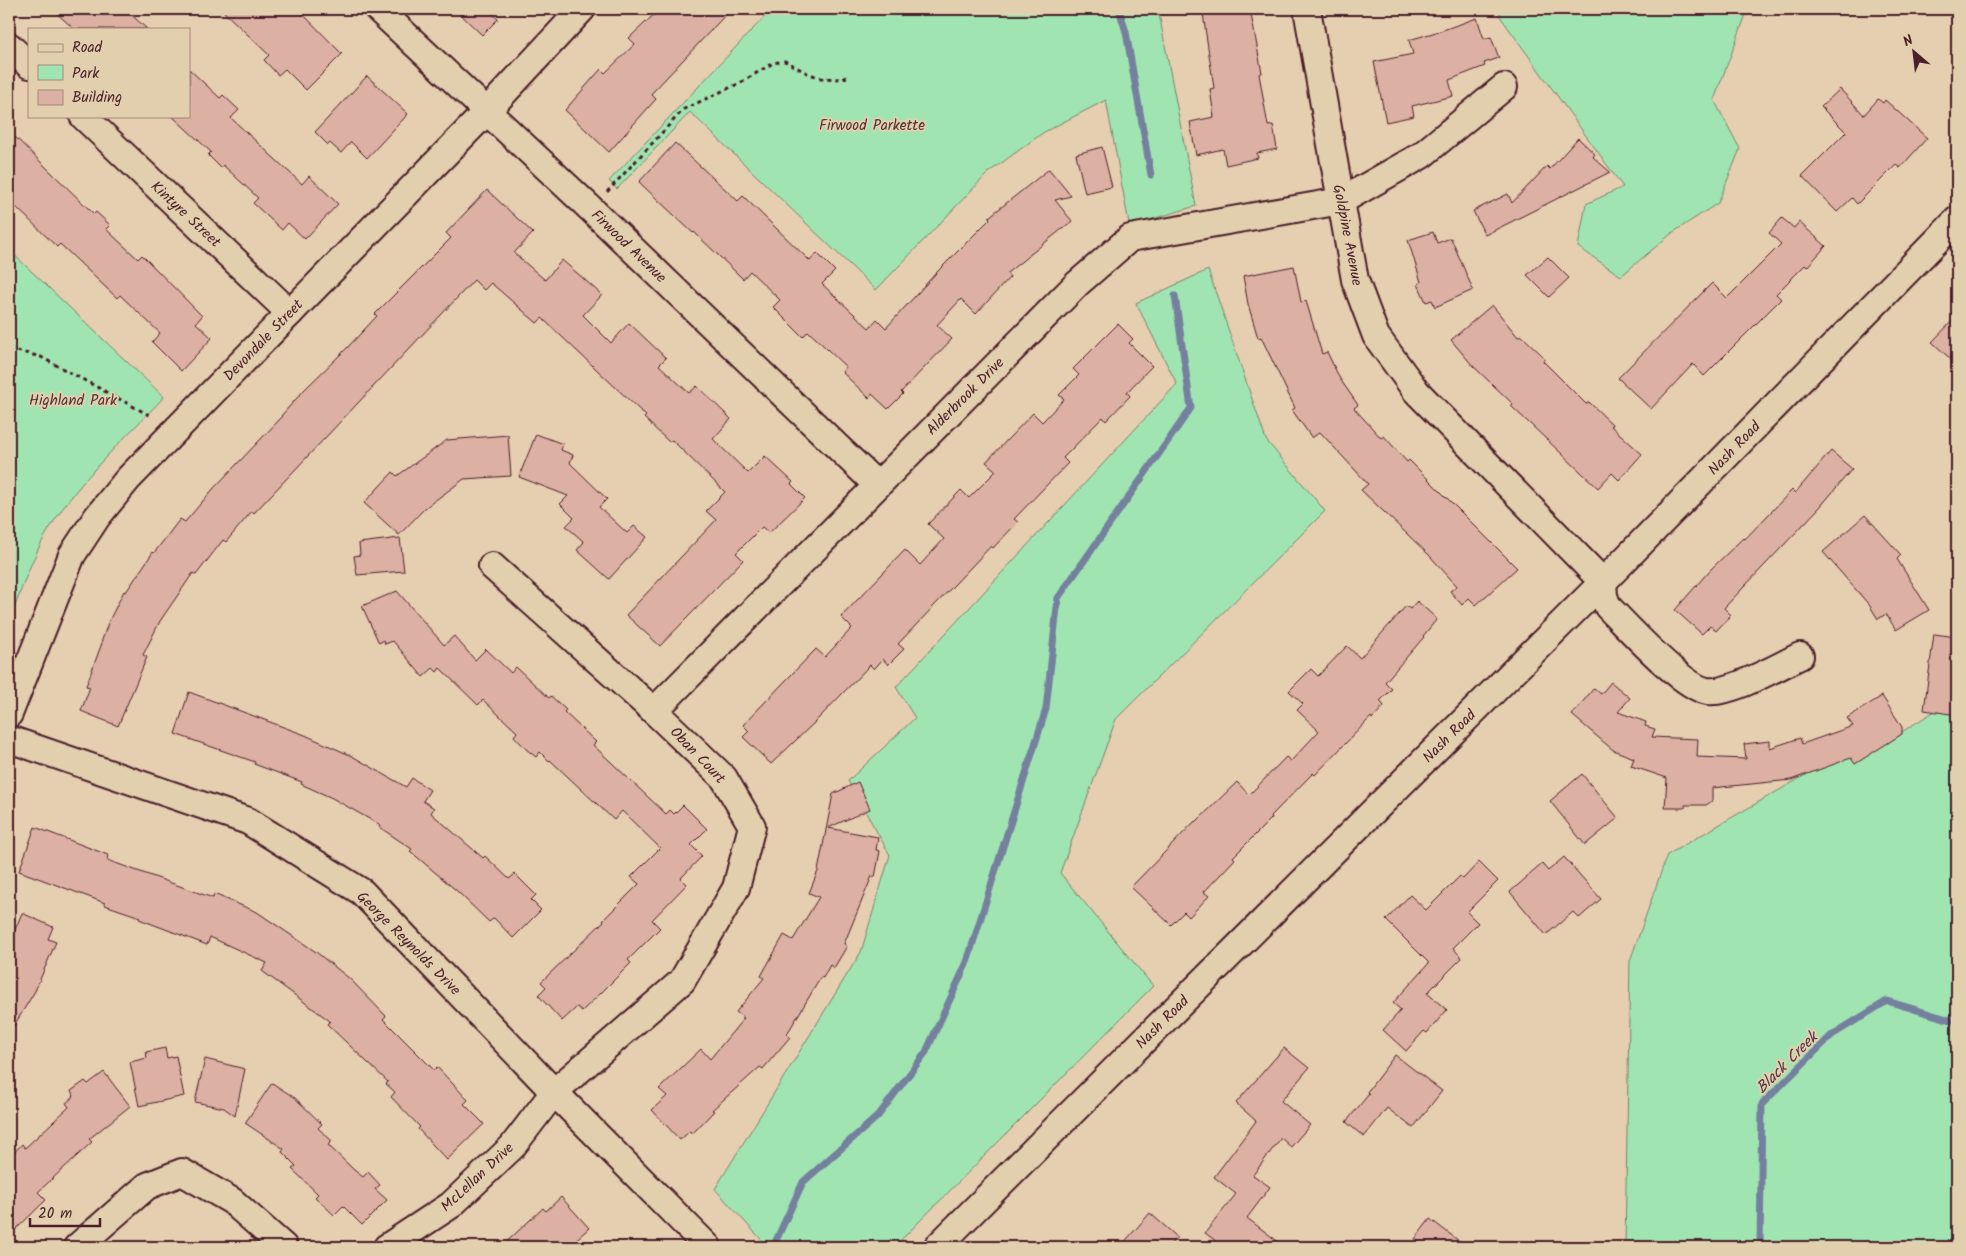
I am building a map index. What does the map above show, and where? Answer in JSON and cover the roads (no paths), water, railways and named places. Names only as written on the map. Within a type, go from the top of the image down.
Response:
[{"type":"street","name":"Firwood Avenue","points":[[378,9],[591,209],[877,485]]},
{"type":"street","name":"Devondale Street","points":[[9,714],[72,556],[97,517],[128,479],[487,111],[582,9]]},
{"type":"street","name":"Goldpine Avenue","points":[[1307,9],[1355,280],[1376,336],[1416,391],[1603,582]]},
{"type":"street","points":[[9,46],[28,64]]},
{"type":"street","name":"Alderbrook Drive","points":[[654,711],[1077,284],[1130,238],[1341,201],[1422,155],[1504,87]]},
{"type":"street","name":"Kintyre Street","points":[[85,118],[290,312]]},
{"type":"street","name":"Nash Road","points":[[937,1247],[1603,582],[1957,220]]},
{"type":"street","name":"Oban Court","points":[[492,566],[654,711],[724,778],[752,826],[736,888],[682,981],[554,1092]]},
{"type":"street","points":[[1603,582],[1604,596],[1608,607],[1679,677],[1708,692],[1733,688],[1800,656]]},
{"type":"street","name":"George Reynolds Drive","points":[[9,739],[248,821],[362,892],[554,1092],[708,1247]]},
{"type":"street","name":"McLellan Drive","points":[[387,1247],[451,1205],[512,1147],[554,1092]]},
{"type":"street","points":[[77,1247],[147,1186],[182,1172],[232,1202],[284,1247]]},
{"type":"waterway","points":[[1119,9],[1126,32],[1151,175]]},
{"type":"waterway","points":[[773,1247],[803,1182],[878,1116],[926,1052],[967,962],[1046,709],[1058,598],[1191,408],[1175,296]]},
{"type":"waterway","name":"Black Creek","points":[[1760,1247],[1762,1104],[1832,1035],[1887,1001],[1957,1022]]},
{"type":"park label","name":"Firwood Parkette","points":[[872,125]]},
{"type":"park label","name":"Highland Park","points":[[73,400]]}]
